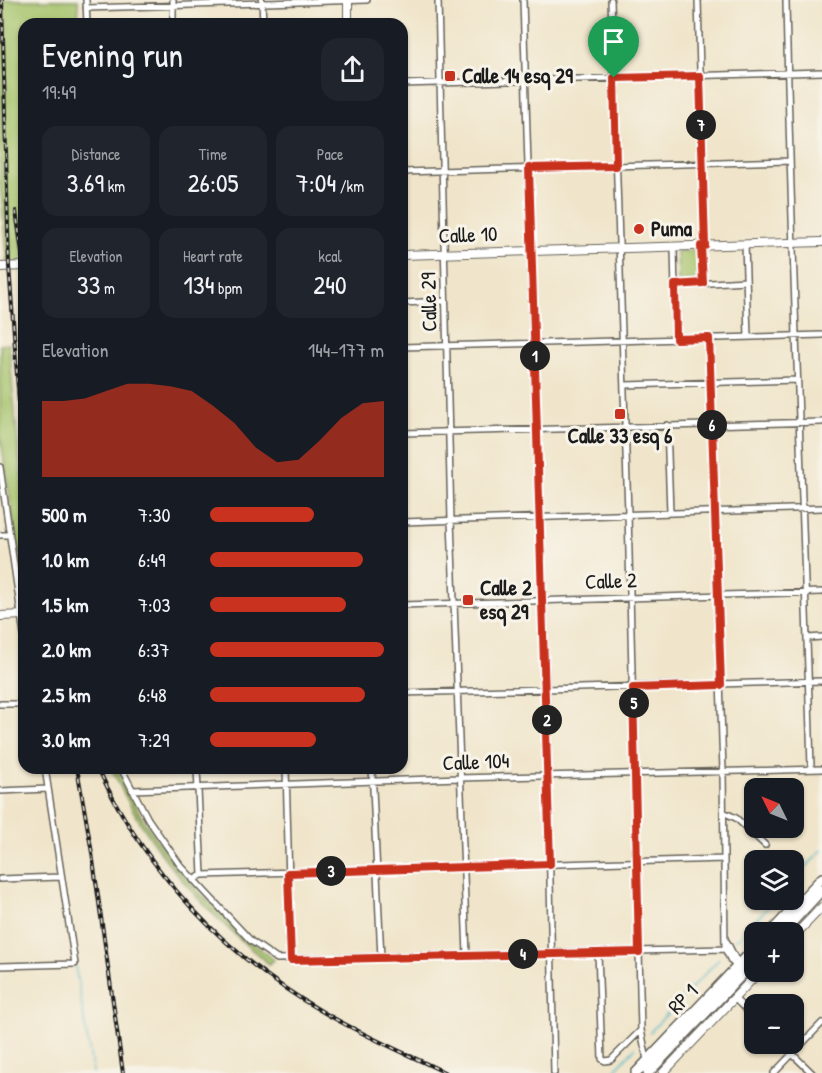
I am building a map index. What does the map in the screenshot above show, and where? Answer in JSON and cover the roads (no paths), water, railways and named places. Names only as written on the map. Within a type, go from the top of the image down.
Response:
[{"type":"main road","points":[[780,922],[822,878]]},
{"type":"main road","points":[[792,922],[822,890]]},
{"type":"main road","name":"RP 1","points":[[636,1073],[656,1052],[744,975]]},
{"type":"main road","name":"RP 1","points":[[648,1073],[744,976]]},
{"type":"street","points":[[86,0],[87,18]]},
{"type":"street","points":[[348,0],[348,18]]},
{"type":"street","points":[[86,8],[173,3],[368,0]]},
{"type":"street","name":"Calle 29","points":[[438,0],[448,431],[467,956]]},
{"type":"street","points":[[524,0],[546,688],[554,1073]]},
{"type":"street","points":[[611,0],[631,598],[641,1030],[647,1062]]},
{"type":"street","points":[[698,0],[703,283]]},
{"type":"street","points":[[786,0],[789,161],[811,768]]},
{"type":"street","points":[[262,1],[263,18]]},
{"type":"street","points":[[408,84],[822,72]]},
{"type":"street","points":[[408,172],[789,161]]},
{"type":"street","name":"Calle 10","points":[[408,255],[822,242]]},
{"type":"street","points":[[745,244],[748,337]]},
{"type":"street","points":[[674,246],[676,339]]},
{"type":"street","points":[[0,267],[18,266]]},
{"type":"street","points":[[675,285],[746,281]]},
{"type":"street","points":[[408,303],[446,301]]},
{"type":"street","points":[[408,347],[822,335]]},
{"type":"street","points":[[709,338],[721,685],[725,949],[727,955],[744,967]]},
{"type":"street","points":[[624,385],[797,380]]},
{"type":"street","points":[[408,433],[822,422]]},
{"type":"street","points":[[667,425],[670,512]]},
{"type":"street","points":[[0,467],[18,588]]},
{"type":"street","points":[[408,522],[822,508]]},
{"type":"street","points":[[0,535],[10,535]]},
{"type":"street","name":"Calle 2","points":[[408,605],[822,592]]},
{"type":"street","points":[[0,616],[18,615]]},
{"type":"street","points":[[808,638],[822,637]]},
{"type":"street","points":[[408,693],[822,681]]},
{"type":"street","points":[[0,704],[18,704]]},
{"type":"street","name":"Calle 104","points":[[132,790],[822,768]]},
{"type":"street","points":[[0,966],[75,964],[46,774]]},
{"type":"street","points":[[124,774],[160,837],[193,880],[251,941],[277,960],[725,949]]},
{"type":"street","points":[[197,774],[202,875]]},
{"type":"street","points":[[286,774],[291,960]]},
{"type":"street","points":[[372,774],[381,958]]},
{"type":"street","points":[[0,791],[48,789]]},
{"type":"street","points":[[723,812],[736,818],[765,845]]},
{"type":"street","points":[[193,880],[202,875],[724,860]]},
{"type":"street","points":[[0,879],[61,877]]},
{"type":"street","points":[[804,926],[822,907]]},
{"type":"street","points":[[726,940],[732,955],[744,966]]},
{"type":"street","points":[[598,953],[602,1059],[611,1060],[641,1030]]},
{"type":"street","points":[[663,1073],[734,998],[744,980]]},
{"type":"street","points":[[734,998],[744,1008]]},
{"type":"street","points":[[804,1042],[822,1023]]},
{"type":"street","points":[[643,1044],[656,1052]]},
{"type":"street","points":[[774,1073],[793,1054],[812,1073]]},
{"type":"waterway","points":[[804,869],[822,850]]},
{"type":"waterway","points":[[736,940],[765,910]]},
{"type":"waterway","points":[[650,1032],[719,959]]},
{"type":"waterway","points":[[75,965],[93,1073]]},
{"type":"waterway","points":[[612,1073],[635,1048]]},
{"type":"railway","points":[[2,0],[9,266],[18,388]]},
{"type":"railway","points":[[16,211],[18,225]]},
{"type":"railway","points":[[78,774],[92,853],[123,1073]]},
{"type":"railway","points":[[101,774],[139,842],[164,876],[191,908],[253,965],[287,990],[323,1012],[446,1073]]},
{"type":"place","name":"Calle 14 esq 29","points":[[450,76]]},
{"type":"place","name":"Puma","points":[[639,229]]},
{"type":"place","name":"Calle 33 esq 6","points":[[620,414]]},
{"type":"place","name":"Calle 2 esq 29","points":[[468,600]]}]
